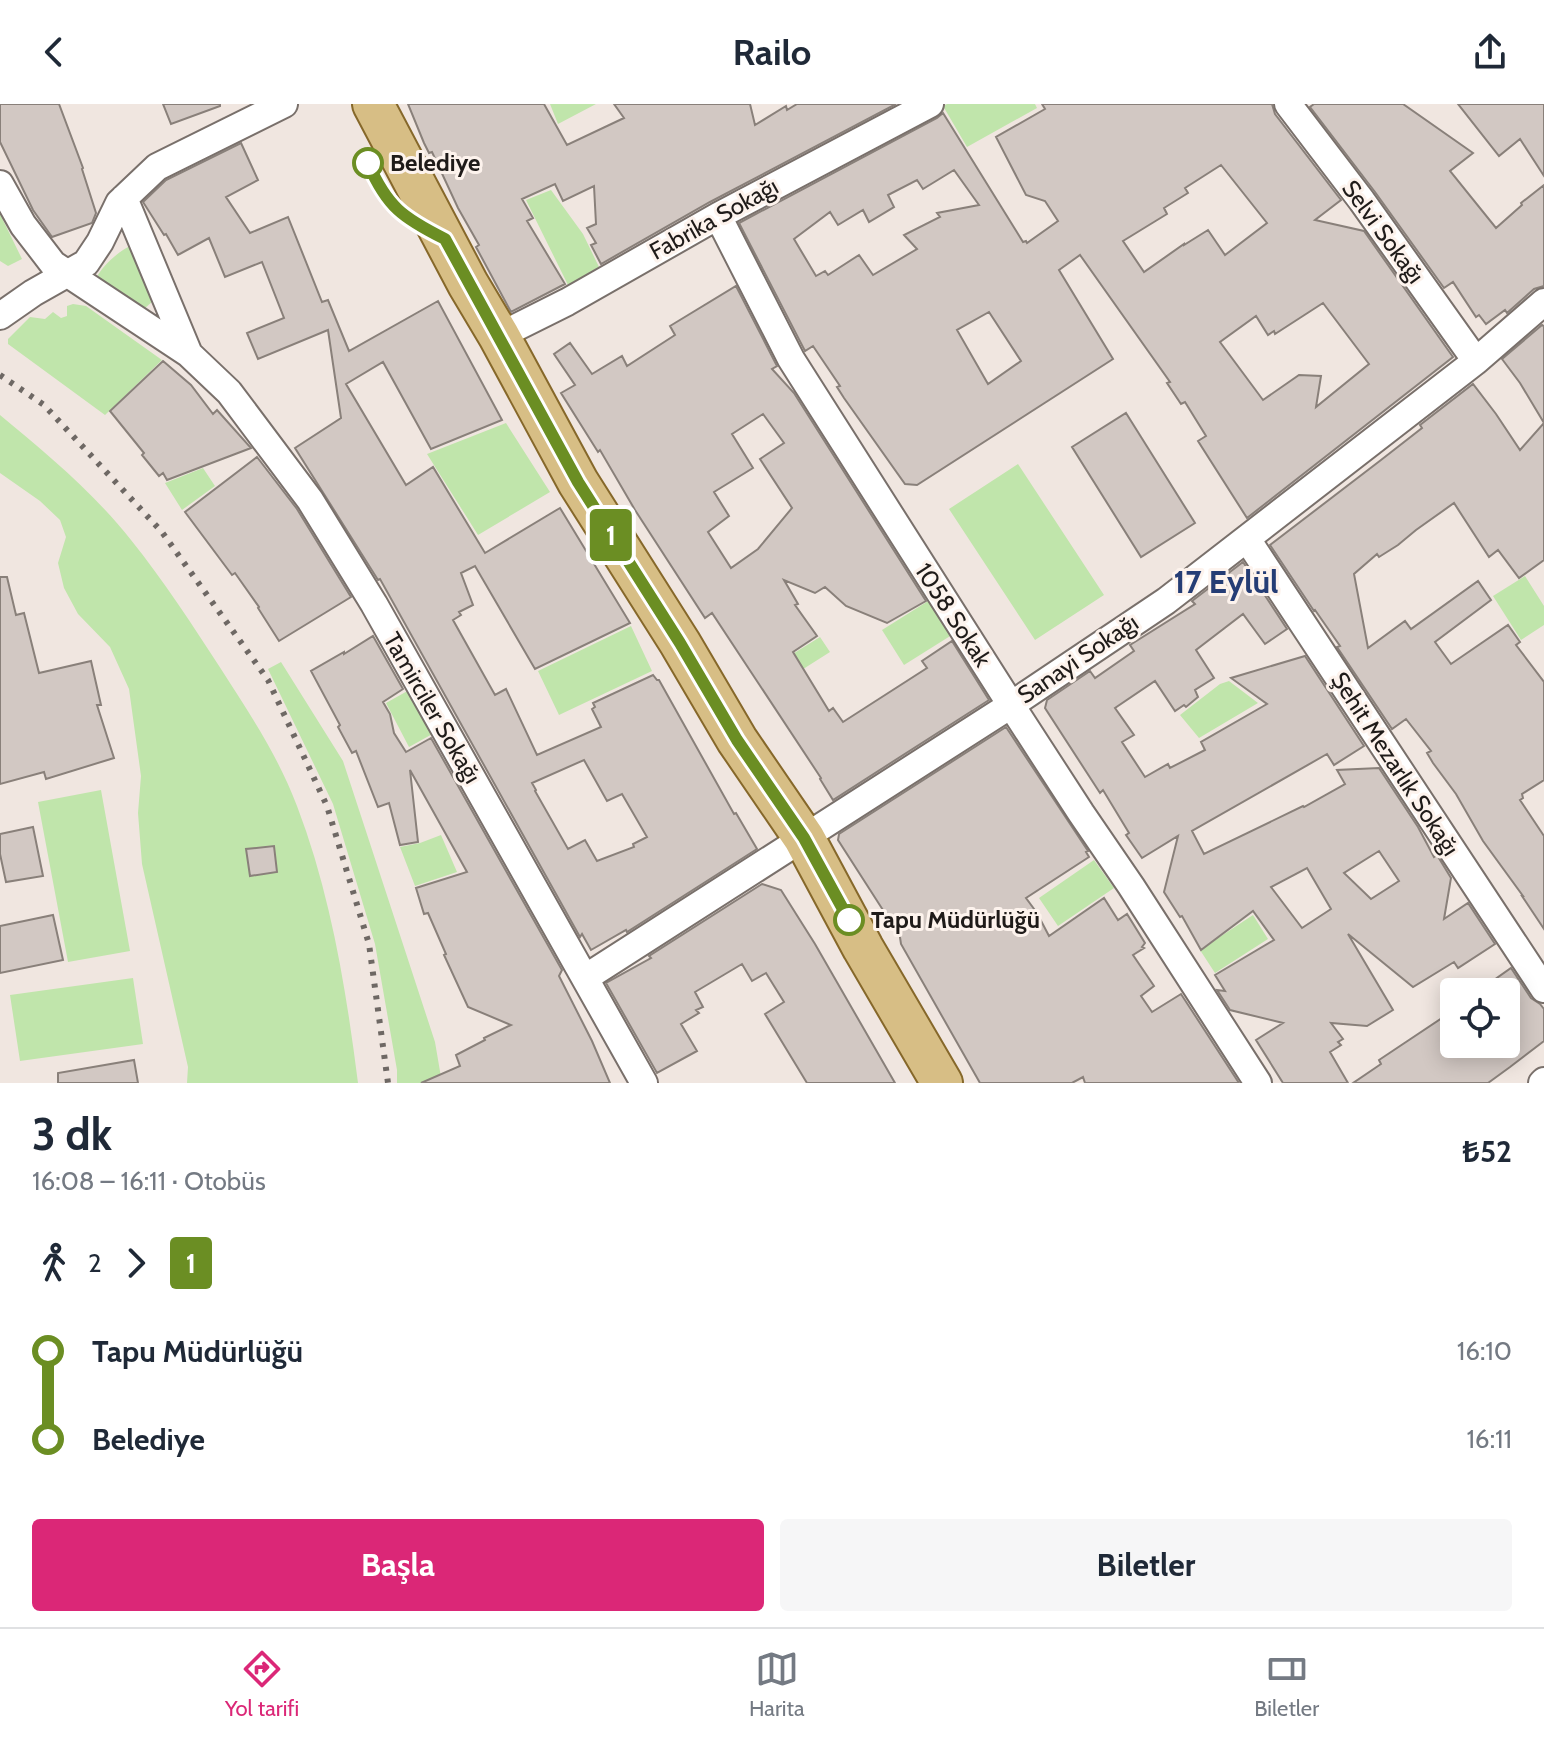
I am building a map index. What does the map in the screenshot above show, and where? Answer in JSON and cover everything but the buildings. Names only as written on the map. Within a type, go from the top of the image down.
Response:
[{"type":"main road","points":[[373,104],[578,482],[737,740],[804,838],[863,948],[942,1083]]},
{"type":"street","points":[[0,316],[33,293],[80,268],[92,257],[115,209],[150,173],[166,162],[284,104]]},
{"type":"street","name":"Fabrika Sokağı","points":[[499,336],[930,104]]},
{"type":"street","name":"Selvi Sokağı","points":[[1288,104],[1362,201],[1476,361]]},
{"type":"street","name":"Tamirciler Sokağı","points":[[0,184],[23,225],[53,264],[189,354],[229,392],[310,500],[382,618],[644,1083]]},
{"type":"street","name":"Tamirciler Sokağı","points":[[124,198],[189,354]]},
{"type":"street","name":"1058 Sokak","points":[[718,216],[791,359],[887,514],[1258,1083]]},
{"type":"street","name":"Sanayi Sokağı","points":[[585,978],[1011,705],[1166,601],[1476,361],[1544,302]]},
{"type":"street","name":"Şehit Mezarlık Sokağı","points":[[1247,539],[1544,989]]},
{"type":"green space","points":[[550,104],[596,104],[558,124]]},
{"type":"green space","points":[[1035,104],[1037,108],[967,147],[943,106]]},
{"type":"green space","points":[[551,190],[583,234],[599,267],[568,285],[526,200]]},
{"type":"green space","points":[[0,214],[22,259],[8,266],[0,261]]},
{"type":"green space","points":[[132,245],[153,301],[144,309],[97,277],[112,259]]},
{"type":"green space","points":[[67,306],[86,306],[162,360],[105,415],[8,344],[8,339],[30,317],[45,319],[53,312],[61,318],[67,316]]},
{"type":"green space","points":[[0,415],[85,490],[131,540],[189,620],[272,753],[297,806],[328,908],[358,1083],[187,1083],[188,1067],[142,864],[138,813],[141,776],[129,689],[110,647],[78,614],[64,588],[58,563],[66,537],[60,520],[40,501],[0,473]]},
{"type":"green space","points":[[506,423],[550,492],[478,535],[427,454]]},
{"type":"green space","points":[[1018,464],[1104,595],[1035,640],[949,509]]},
{"type":"green space","points":[[203,468],[215,486],[182,510],[165,483]]},
{"type":"green space","points":[[1525,576],[1544,606],[1544,625],[1521,640],[1493,596]]},
{"type":"green space","points":[[933,598],[955,633],[904,665],[882,630]]},
{"type":"green space","points":[[631,626],[652,671],[559,715],[538,671]]},
{"type":"green space","points":[[820,637],[830,652],[767,692],[757,676]]},
{"type":"green space","points":[[281,662],[343,761],[435,1042],[442,1083],[397,1083],[375,944],[333,804],[268,669]]},
{"type":"green space","points":[[1229,681],[1258,703],[1199,738],[1180,715],[1220,684]]},
{"type":"green space","points":[[411,689],[436,732],[409,747],[386,703]]},
{"type":"green space","points":[[101,790],[130,951],[68,962],[38,802]]},
{"type":"green space","points":[[441,835],[457,872],[415,886],[400,847]]},
{"type":"green space","points":[[1094,860],[1114,888],[1058,926],[1039,898]]},
{"type":"green space","points":[[1253,915],[1268,939],[1215,973],[1200,950]]},
{"type":"green space","points":[[133,978],[143,1044],[20,1061],[10,995]]},
{"type":"railway","points":[[0,375],[44,405],[162,532],[268,680],[327,806],[369,944],[388,1083]]},
{"type":"bus line","name":"1","points":[[368,163],[387,200],[418,225],[445,239],[578,482],[737,740],[804,838],[849,920]]},
{"type":"place","name":"Belediye","points":[[368,163]]},
{"type":"place","name":"Tapu Müdürlüğü","points":[[849,920]]},
{"type":"district","name":"17 Eylül","points":[[1226,582]]}]
